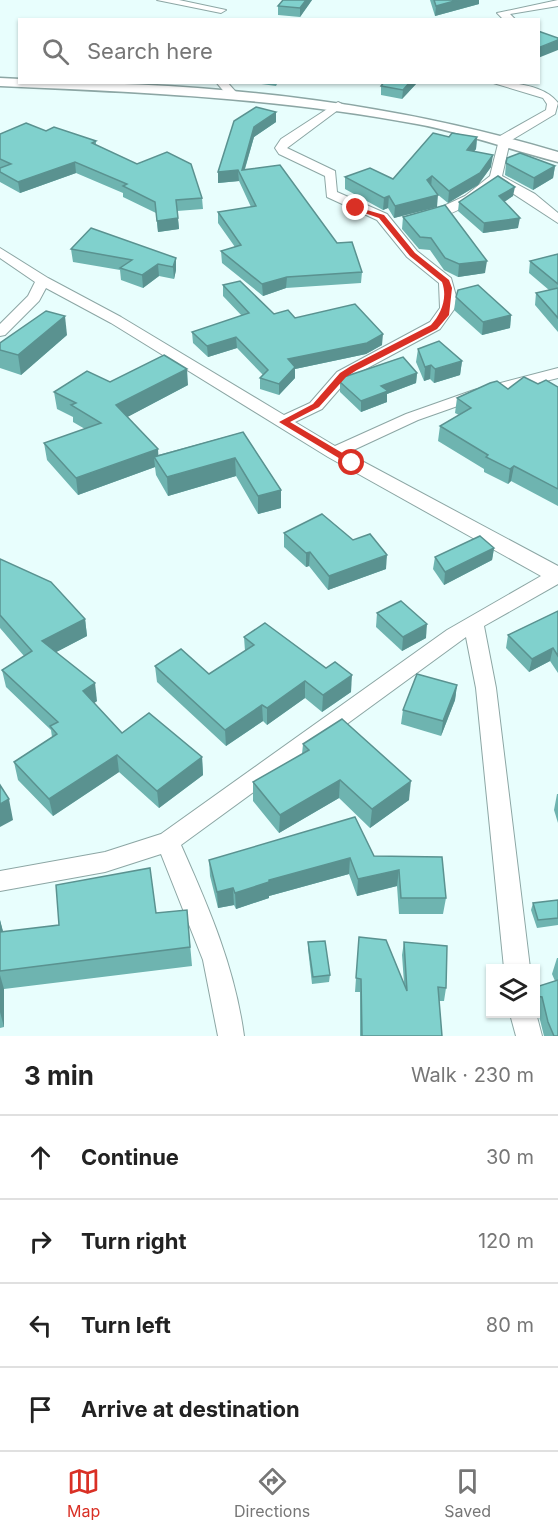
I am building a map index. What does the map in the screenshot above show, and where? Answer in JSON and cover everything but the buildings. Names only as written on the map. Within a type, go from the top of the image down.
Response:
[{"type":"street","points":[[162,0],[222,10]]},
{"type":"street","points":[[508,18],[502,13],[558,3]]},
{"type":"street","points":[[0,82],[18,82]]},
{"type":"street","points":[[90,84],[226,87],[402,115],[504,139],[558,157]]},
{"type":"street","points":[[338,105],[324,117],[298,131],[281,148],[287,154],[331,174],[331,194],[401,223],[451,210],[470,199],[496,177],[504,139],[551,112],[553,104],[547,96],[502,84]]},
{"type":"street","points":[[496,177],[530,197],[558,219]]},
{"type":"street","points":[[283,422],[316,405],[343,375],[392,348],[421,336],[445,315],[448,302],[446,281],[412,254],[401,223]]},
{"type":"street","points":[[0,252],[43,281],[116,320],[334,453],[557,575],[522,598],[473,622],[168,842],[105,862],[0,881]]},
{"type":"street","points":[[0,332],[34,298],[43,281]]},
{"type":"street","points":[[334,453],[412,417],[480,393],[558,373]]},
{"type":"street","points":[[473,622],[486,688],[516,964]]},
{"type":"street","points":[[168,842],[210,939],[224,979],[231,1036]]},
{"type":"street","points":[[524,1018],[529,1036]]},
{"type":"route","points":[[352,463],[283,422],[316,405],[325,398],[343,375],[354,368],[421,336],[434,327],[445,315],[448,302],[446,281],[412,254],[382,217],[356,208]]}]
